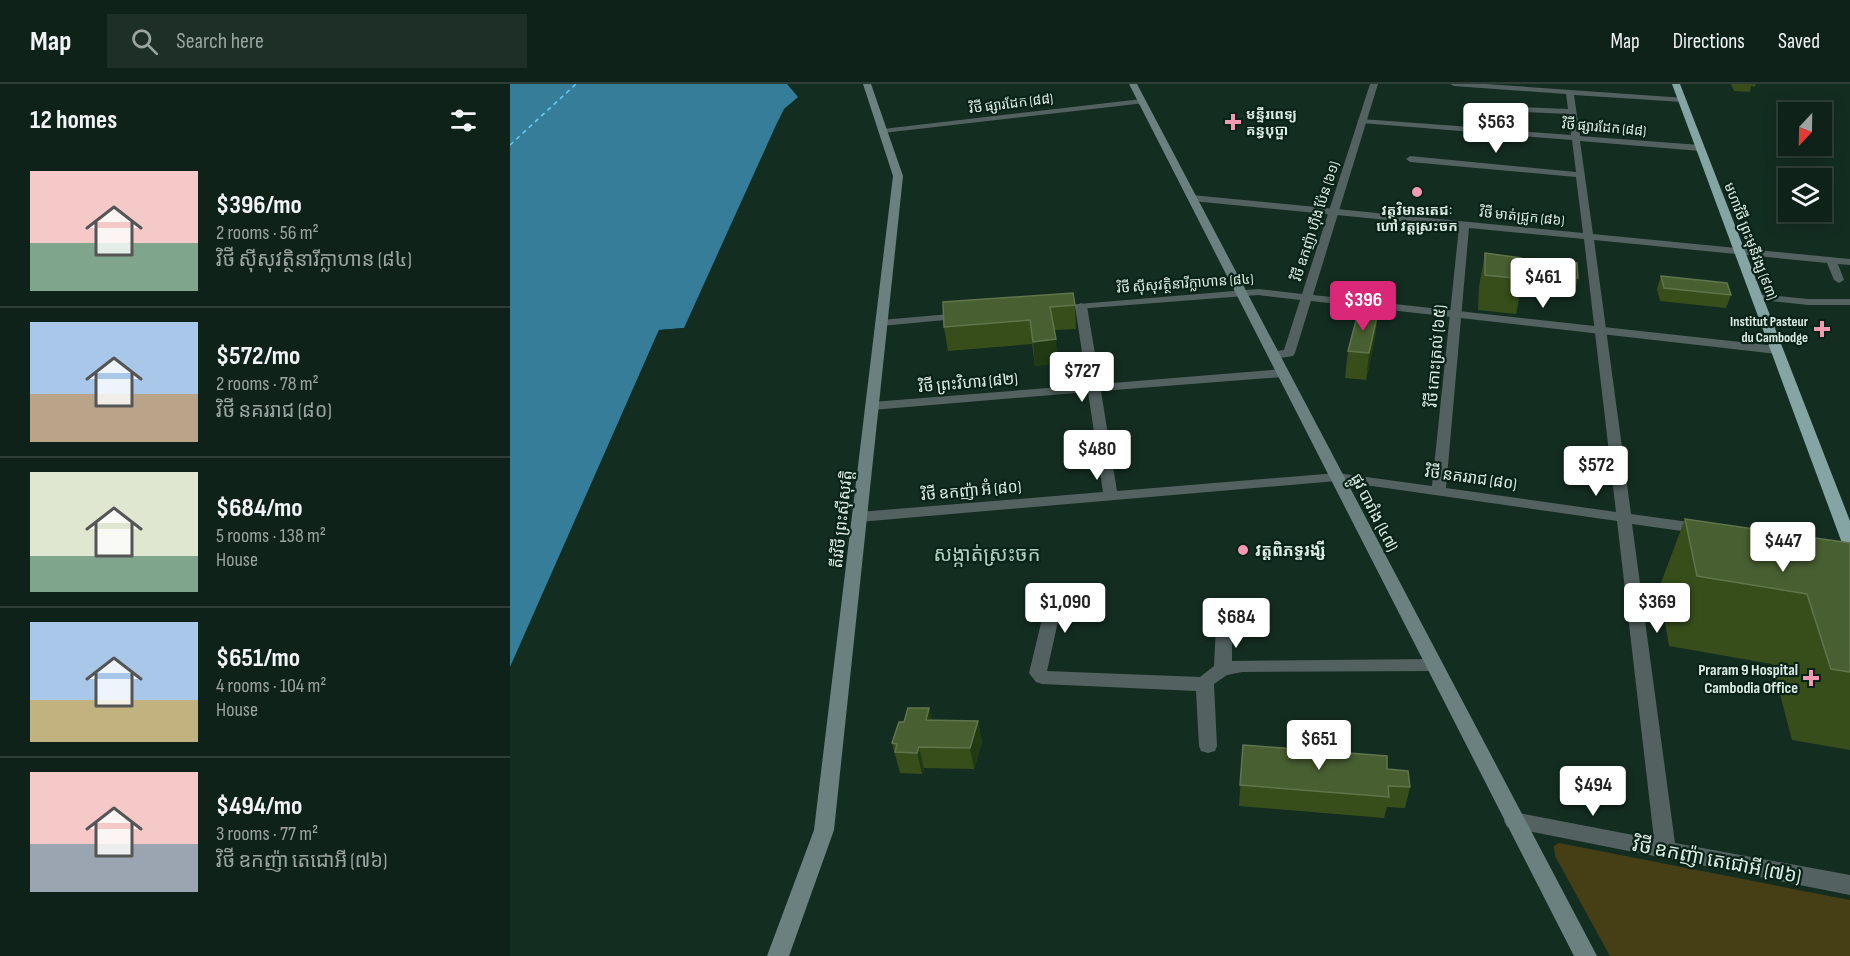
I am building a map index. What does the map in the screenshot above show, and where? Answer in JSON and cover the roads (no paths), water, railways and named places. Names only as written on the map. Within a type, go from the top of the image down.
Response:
[{"type":"highway","name":"មហាវិថី ព្រះមុនីវង្ស (៩៣)","points":[[1676,84],[1777,350],[1846,547]]},
{"type":"main road","name":"តីរវិថី ព្រះស៊ីសុវត្តិ","points":[[778,956],[824,830],[898,176],[867,84]]},
{"type":"main road","name":"ផ្លូវ បារាំង (៤៧)","points":[[1133,84],[1586,956]]},
{"type":"street","name":"វិថី ឧកញ៉ា ហ៊ីង ប៉ែន (៦១)","points":[[1274,355],[1289,353],[1374,84]]},
{"type":"street","points":[[1454,84],[1682,100]]},
{"type":"street","points":[[1570,92],[1666,851]]},
{"type":"street","name":"វិថី ផ្សារដែក (៨៨)","points":[[883,131],[1142,101]]},
{"type":"street","points":[[1488,132],[1496,108],[1572,112]]},
{"type":"street","name":"វិថី ផ្សារដែក (៨៨)","points":[[1361,122],[1700,148]]},
{"type":"street","points":[[1410,159],[1580,175]]},
{"type":"street","name":"វិថី មាត់ជ្រូក (៨៦)","points":[[1192,198],[1850,262]]},
{"type":"street","name":"វិថី កោះត្រល់ (៦៥)","points":[[1439,490],[1464,224]]},
{"type":"street","points":[[1831,260],[1839,280]]},
{"type":"street","name":"វិថី ស៊ីសុវត្ថិនារីក្លាហាន (៨៤)","points":[[1046,309],[1258,292],[1777,350]]},
{"type":"street","points":[[1756,297],[1850,302]]},
{"type":"street","points":[[1081,306],[1111,496]]},
{"type":"street","points":[[881,323],[975,315]]},
{"type":"street","name":"វិថី ព្រះវិហារ (៨២)","points":[[872,406],[1283,373]]},
{"type":"street","name":"វិថី នគររាជ (៨០)","points":[[1337,477],[1715,531]]},
{"type":"street","name":"វិថី ឧកញ៉ា អ៊ំ (៨០)","points":[[859,518],[1337,477]]},
{"type":"street","points":[[1057,590],[1038,676],[1147,683],[1205,683]]},
{"type":"street","points":[[1223,668],[1224,626]]},
{"type":"street","points":[[1208,746],[1205,683],[1209,677],[1223,668],[1434,665]]},
{"type":"street","name":"វិថី ឧកញ៉ា តេជោអី (៧៦)","points":[[1514,821],[1850,885]]},
{"type":"water","points":[[510,84],[787,84],[798,97],[784,109],[776,125],[684,328],[659,330],[510,667]]},
{"type":"place","name":"មន្ទីរពេទ្យ គន្ធបុប្ផា","points":[[1233,122]]},
{"type":"place","name":"វត្តវិមានតេជៈ ហៅ វត្តស្រះចក","points":[[1417,192]]},
{"type":"place","name":"Institut Pasteur du Cambodge","points":[[1822,329]]},
{"type":"place","name":"វត្តពិភទ្ទរង្សី","points":[[1243,550]]},
{"type":"place","name":"Praram 9 Hospital Cambodia Office","points":[[1811,678]]},
{"type":"district","name":"សង្កាត់ស្រះចក","points":[[987,554]]}]
